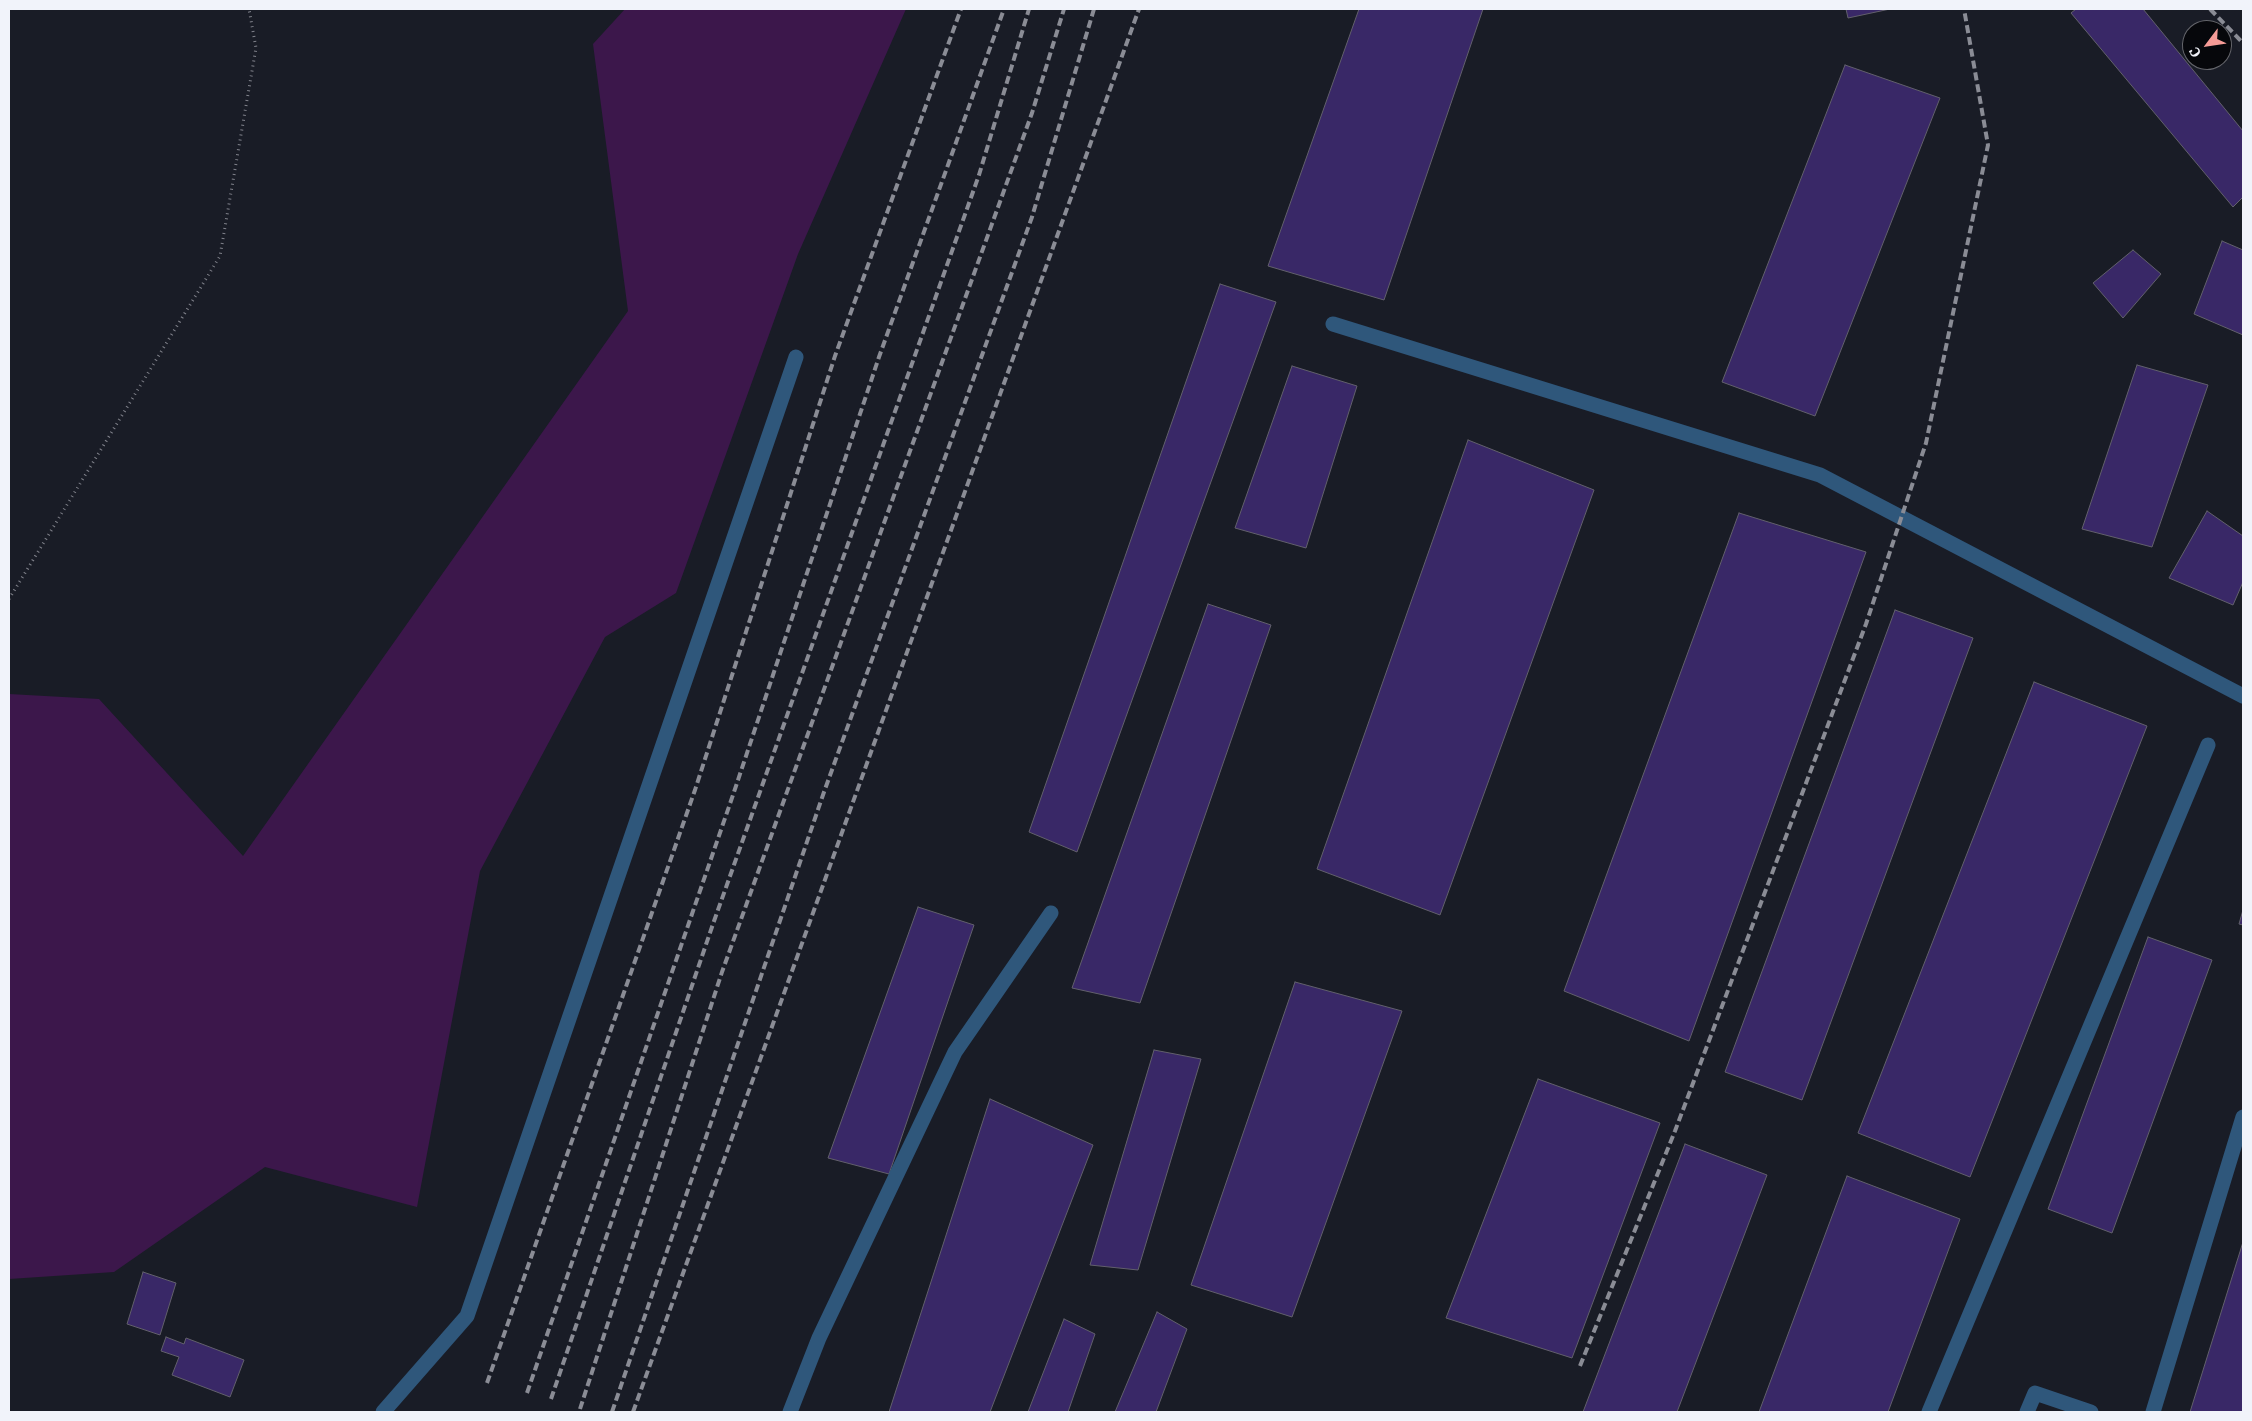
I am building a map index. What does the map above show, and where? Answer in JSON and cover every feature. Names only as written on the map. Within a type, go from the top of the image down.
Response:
[{"type":"street","points":[[1334,324],[1820,475],[2243,696]]},
{"type":"street","points":[[384,1412],[468,1316],[796,357]]},
{"type":"street","points":[[1929,1412],[2208,745]]},
{"type":"street","points":[[790,1412],[819,1338],[955,1052],[1051,913]]},
{"type":"street","points":[[2153,1412],[2243,1117]]},
{"type":"street","points":[[2027,1412],[2035,1393],[2091,1412]]},
{"type":"path","points":[[9,599],[220,256],[256,48],[248,9]]},
{"type":"shaded area","points":[[625,9],[906,9],[798,254],[676,593],[605,637],[480,871],[417,1207],[265,1167],[114,1272],[9,1279],[9,694],[99,699],[243,856],[628,311],[593,44]]},
{"type":"building","points":[[1359,9],[1483,9],[1384,300],[1268,266]]},
{"type":"building","points":[[1846,9],[1890,9],[1848,18]]},
{"type":"building","points":[[2076,9],[2143,9],[2182,57],[2182,70],[2193,70],[2243,131],[2243,197],[2233,207],[2071,13]]},
{"type":"building","points":[[1845,65],[1940,98],[1815,416],[1722,382]]},
{"type":"building","points":[[2222,241],[2243,250],[2243,335],[2194,314]]},
{"type":"building","points":[[2133,250],[2161,274],[2123,318],[2093,283]]},
{"type":"building","points":[[1220,284],[1276,302],[1077,852],[1029,832]]},
{"type":"building","points":[[2137,365],[2208,385],[2152,547],[2082,529]]},
{"type":"building","points":[[1292,366],[1357,386],[1306,548],[1235,528]]},
{"type":"building","points":[[1468,440],[1594,490],[1440,915],[1317,869]]},
{"type":"building","points":[[2207,511],[2243,536],[2243,582],[2233,605],[2169,578]]},
{"type":"building","points":[[1739,513],[1866,552],[1689,1041],[1564,991]]},
{"type":"building","points":[[1208,604],[1271,625],[1140,1003],[1072,988]]},
{"type":"building","points":[[1895,610],[1973,638],[1802,1100],[1725,1072]]},
{"type":"building","points":[[2034,682],[2147,726],[1970,1177],[1858,1133]]},
{"type":"building","points":[[918,907],[974,925],[889,1174],[828,1158]]},
{"type":"building","points":[[2243,910],[2243,925],[2239,924]]},
{"type":"building","points":[[2148,937],[2212,960],[2112,1233],[2048,1209]]},
{"type":"building","points":[[1295,982],[1402,1011],[1292,1317],[1191,1285]]},
{"type":"building","points":[[1154,1050],[1201,1059],[1138,1270],[1090,1265]]},
{"type":"building","points":[[1538,1079],[1660,1123],[1572,1358],[1446,1318]]},
{"type":"building","points":[[990,1099],[1093,1145],[990,1412],[889,1412]]},
{"type":"building","points":[[1685,1144],[1767,1175],[1677,1412],[1583,1412]]},
{"type":"building","points":[[1847,1176],[1960,1219],[1888,1412],[1759,1412]]},
{"type":"building","points":[[2243,1242],[2243,1412],[2190,1412]]},
{"type":"building","points":[[143,1272],[176,1283],[160,1335],[127,1324]]},
{"type":"building","points":[[1157,1312],[1187,1329],[1156,1412],[1115,1412]]},
{"type":"building","points":[[1064,1319],[1095,1334],[1068,1412],[1028,1412]]},
{"type":"building","points":[[166,1337],[184,1344],[186,1338],[244,1360],[230,1397],[172,1375],[179,1357],[161,1351]]},
{"type":"railway","points":[[487,1383],[695,790],[835,356],[961,9]]},
{"type":"railway","points":[[527,1393],[733,795],[879,357],[1004,9]]},
{"type":"railway","points":[[551,1399],[713,924],[979,175],[1029,9]]},
{"type":"railway","points":[[580,1409],[722,972],[1032,113],[1064,9]]},
{"type":"railway","points":[[612,1412],[824,792],[1032,217],[1094,9]]},
{"type":"railway","points":[[633,1412],[1139,9]]},
{"type":"railway","points":[[1580,1366],[1675,1131],[1866,624],[1926,443],[1988,145],[1964,9]]},
{"type":"railway","points":[[2210,9],[2243,43]]}]
